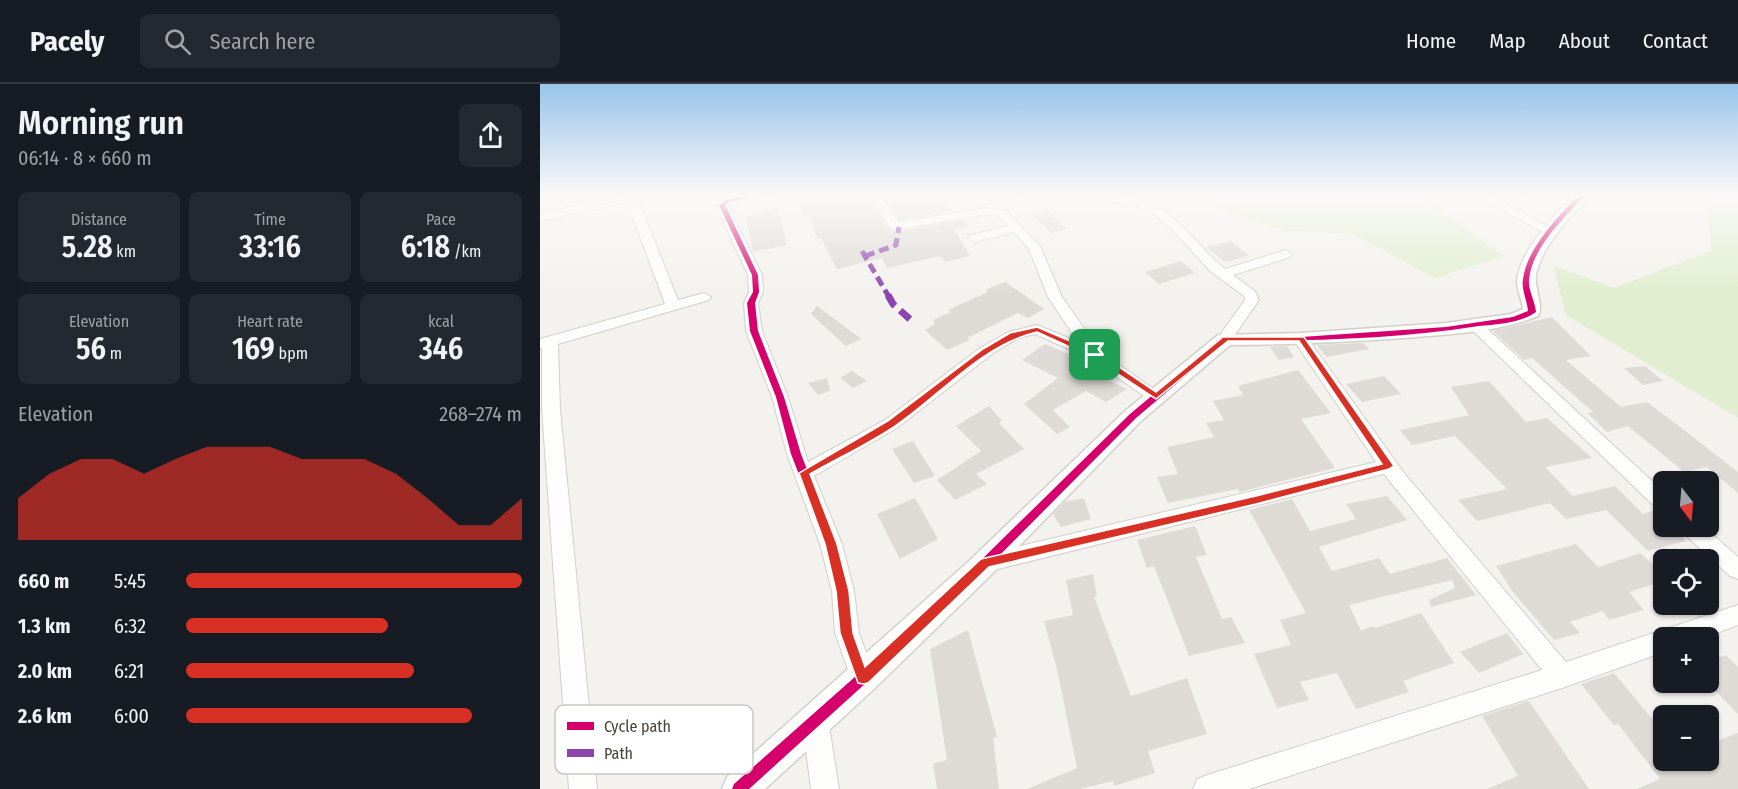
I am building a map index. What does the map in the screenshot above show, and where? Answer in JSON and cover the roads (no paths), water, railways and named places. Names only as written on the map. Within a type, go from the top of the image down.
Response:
[{"type":"street","points":[[642,227],[673,306]]},
{"type":"street","points":[[732,227],[755,275],[756,292],[751,303],[754,331],[780,397],[804,473],[831,544],[843,591],[847,633],[863,678]]},
{"type":"street","points":[[739,789],[863,678],[986,563],[1133,416],[1226,339],[1252,300],[1250,294],[1223,274],[1176,227]]},
{"type":"street","points":[[1543,227],[1551,231]]},
{"type":"street","points":[[1226,339],[1301,339],[1446,329],[1515,319],[1532,312],[1526,280],[1539,250],[1554,227]]},
{"type":"street","points":[[974,238],[1017,228],[1035,248],[1051,289],[1095,355]]},
{"type":"street","points":[[1223,274],[1286,254]]},
{"type":"street","points":[[576,705],[545,342],[704,297]]},
{"type":"street","points":[[1475,325],[1653,494]]},
{"type":"street","points":[[804,473],[891,424],[986,351],[1013,335],[1037,329],[1095,355],[1156,396]]},
{"type":"street","points":[[1301,339],[1389,466],[1562,676]]},
{"type":"street","points":[[986,563],[1256,500],[1389,466]]},
{"type":"street","points":[[1701,537],[1738,570]]},
{"type":"street","points":[[1704,627],[1738,615]]},
{"type":"street","points":[[1207,789],[1653,645]]},
{"type":"street","points":[[815,719],[825,789]]},
{"type":"street","points":[[582,774],[583,789]]}]
